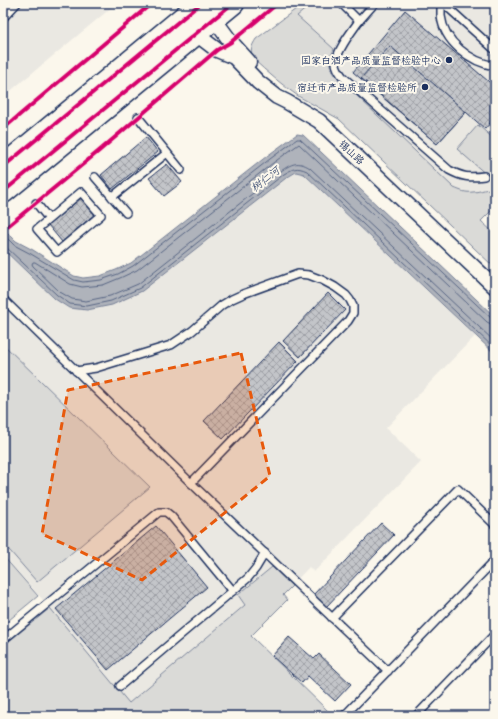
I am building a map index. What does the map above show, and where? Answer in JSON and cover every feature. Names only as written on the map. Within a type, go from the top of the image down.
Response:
[{"type":"highway","points":[[3,167],[208,11],[233,3]]},
{"type":"highway","points":[[3,192],[196,34],[208,11]]},
{"type":"street","name":"锡山路","points":[[208,11],[231,42],[263,78],[285,94],[324,115],[495,276]]},
{"type":"street","name":"锡山路","points":[[196,34],[217,50],[234,57],[258,82],[277,97],[319,121],[495,287]]},
{"type":"lane","points":[[3,18],[17,3]]},
{"type":"lane","points":[[341,3],[359,21]]},
{"type":"lane","points":[[375,3],[359,21],[340,50],[336,62],[338,70],[343,77],[449,170],[459,175],[468,177],[484,176]]},
{"type":"lane","points":[[442,3],[495,50]]},
{"type":"lane","points":[[442,3],[441,16],[448,36],[454,44],[472,58],[487,65],[495,66]]},
{"type":"lane","points":[[138,117],[181,170]]},
{"type":"lane","points":[[112,197],[167,153]]},
{"type":"lane","points":[[95,177],[126,213]]},
{"type":"lane","points":[[81,192],[101,215],[57,252],[37,229],[49,219],[81,192]]},
{"type":"lane","points":[[36,203],[49,219]]},
{"type":"lane","points":[[76,371],[96,368],[171,345],[192,331],[222,305],[232,299],[298,274],[309,275],[322,280],[346,295],[353,306],[353,313],[348,321],[191,483]]},
{"type":"lane","points":[[3,299],[191,483],[388,671]]},
{"type":"lane","points":[[332,618],[458,489],[495,524]]},
{"type":"lane","points":[[3,640],[159,512],[166,512],[171,516],[233,591]]},
{"type":"lane","points":[[120,686],[248,578],[265,553]]},
{"type":"lane","points":[[344,716],[495,560]]},
{"type":"lane","points":[[416,716],[495,634]]},
{"type":"highlighted area","points":[[241,353],[270,476],[142,580],[42,534],[68,390]]},
{"type":"shaded area","points":[[3,3],[117,3],[3,97]]},
{"type":"shaded area","points":[[304,3],[313,3],[297,16],[334,49],[330,64],[332,71],[338,78],[454,188],[468,192],[490,189],[495,190],[495,207],[481,221],[495,234],[495,268],[339,119],[298,96],[253,59],[252,49],[256,39]]},
{"type":"shaded area","points":[[313,3],[495,3],[495,207],[481,221],[280,30]]},
{"type":"shaded area","points":[[478,125],[495,140],[495,182],[457,149]]},
{"type":"shaded area","points":[[296,172],[304,174],[475,336],[386,428],[421,462],[314,572],[309,567],[291,586],[272,567],[238,595],[245,605],[128,704],[50,608],[3,555],[3,249],[55,299],[69,308]]},
{"type":"shaded area","points":[[3,344],[150,487],[37,582],[3,543]]},
{"type":"shaded area","points":[[3,556],[38,596],[3,625]]},
{"type":"shaded area","points":[[272,567],[292,586],[283,595],[287,600],[251,636],[328,711],[323,716],[3,716],[3,646],[50,608],[129,703],[245,605],[238,595]]},
{"type":"water","name":"树仁河","points":[[297,134],[303,135],[495,317],[495,354],[304,174],[296,172],[286,178],[142,291],[112,305],[87,310],[69,308],[55,299],[3,249],[3,228],[16,241],[74,276],[83,278],[100,276],[116,270],[131,263]]},
{"type":"building","points":[[405,10],[495,87],[495,117],[485,129],[466,112],[437,144],[353,72]]},
{"type":"building","points":[[390,46],[466,112],[437,144],[361,78]]},
{"type":"building","points":[[146,137],[158,152],[112,189],[101,175]]},
{"type":"building","points":[[167,164],[182,182],[164,196],[149,178]]},
{"type":"building","points":[[81,198],[95,214],[62,242],[48,225]]},
{"type":"building","points":[[328,293],[345,310],[300,357],[283,341]]},
{"type":"building","points":[[279,342],[298,361],[223,439],[204,421]]},
{"type":"building","points":[[381,523],[394,535],[326,607],[313,595]]},
{"type":"building","points":[[156,526],[207,587],[108,670],[56,609]]},
{"type":"building","points":[[289,637],[314,659],[319,654],[351,684],[335,701],[308,676],[302,683],[272,656]]},
{"type":"cycle path","points":[[3,129],[152,3]]},
{"type":"cycle path","points":[[3,167],[201,3]]},
{"type":"cycle path","points":[[3,192],[233,3]]},
{"type":"cycle path","points":[[3,230],[99,151],[217,50],[231,42],[278,3]]},
{"type":"place","name":"国家白酒产品质量监督检验中心","points":[[449,60]]},
{"type":"place","name":"宿迁市产品质量监督检验所","points":[[425,87]]}]
